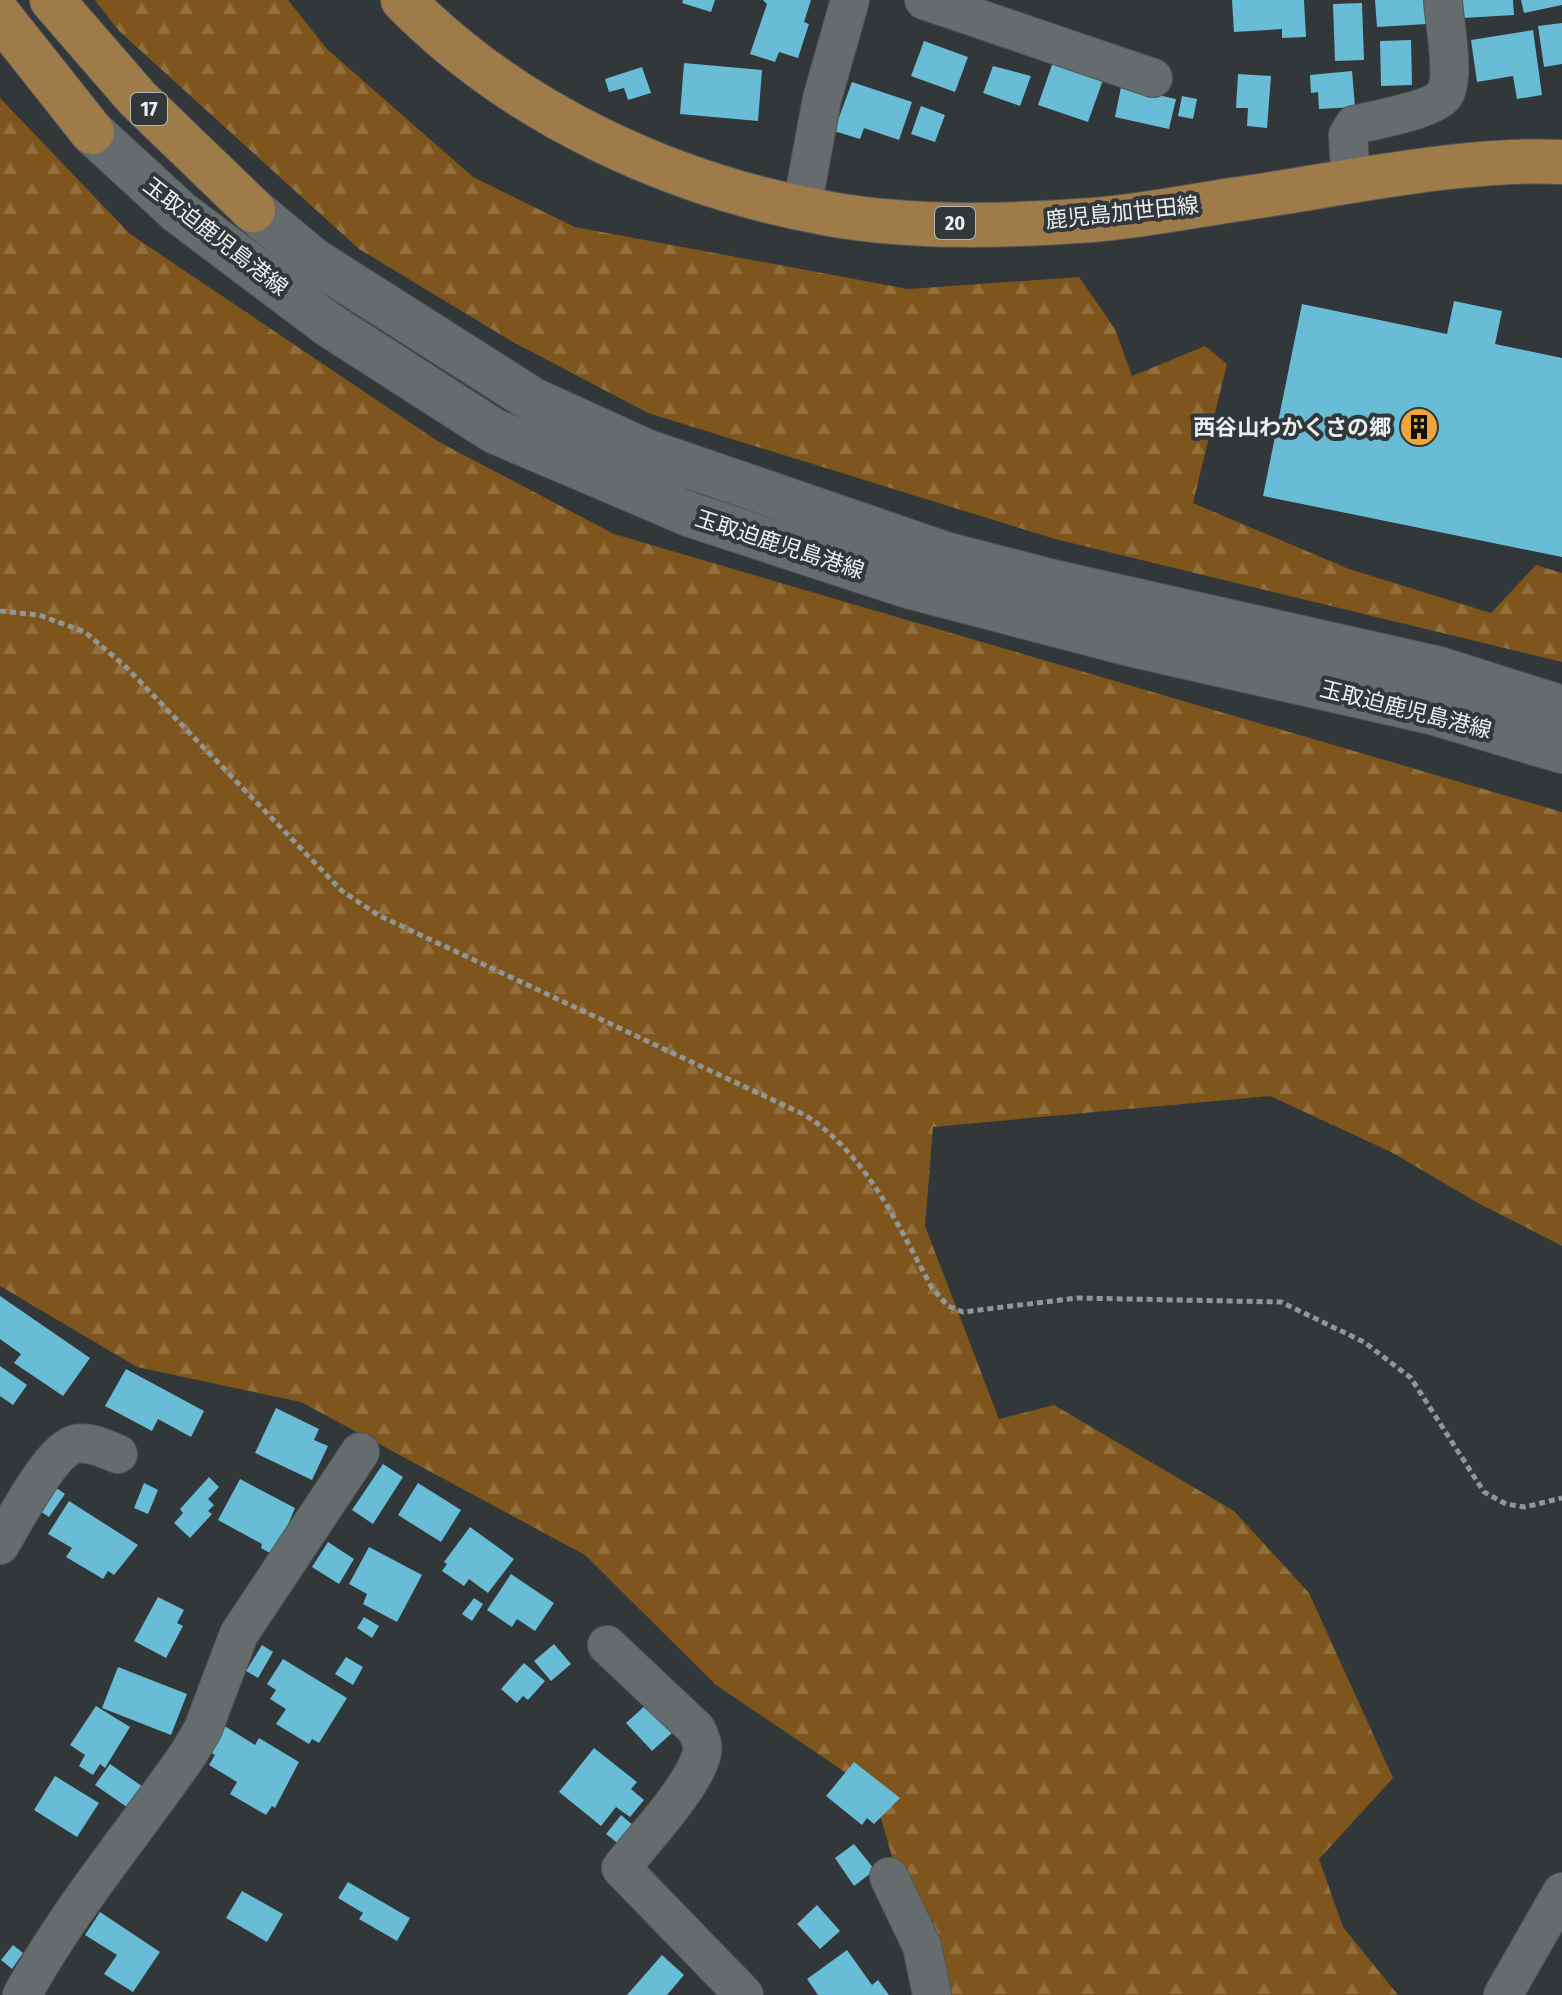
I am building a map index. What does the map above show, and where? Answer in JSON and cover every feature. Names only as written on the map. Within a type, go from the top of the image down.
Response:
[{"type":"main road","name":"17","points":[[52,0],[137,98],[253,210]]},
{"type":"main road","points":[[75,0],[253,210]]},
{"type":"main road","name":"鹿児島加世田線","points":[[403,0],[452,47],[538,107],[598,140],[705,183],[830,214],[937,224],[1095,220],[1448,169],[1537,160],[1562,162]]},
{"type":"main road","points":[[0,16],[92,132]]},
{"type":"main road","points":[[0,45],[92,132]]},
{"type":"main road","name":"玉取迫鹿児島港線","points":[[92,132],[179,212],[329,325],[494,431],[691,515],[908,586],[1130,644],[1431,712],[1562,751]]},
{"type":"main road","name":"玉取迫鹿児島港線","points":[[253,210],[325,268],[508,385],[533,400],[645,451],[945,554],[1053,582],[1439,669],[1562,708]]},
{"type":"street","points":[[802,207],[822,99],[850,0]]},
{"type":"street","points":[[924,0],[1153,78]]},
{"type":"street","points":[[1351,183],[1348,135],[1354,125],[1434,103],[1445,94],[1449,79],[1443,0]]},
{"type":"street","points":[[0,1545],[57,1455],[75,1444],[96,1445],[118,1454]]},
{"type":"street","points":[[22,1995],[48,1946],[189,1753],[203,1729],[239,1634],[360,1452]]},
{"type":"street","points":[[607,1645],[696,1729],[703,1742],[701,1759],[690,1778],[621,1868],[744,1995]]},
{"type":"street","points":[[889,1877],[922,1946],[932,1995]]},
{"type":"street","points":[[1503,1995],[1562,1892]]},
{"type":"path","points":[[0,611],[39,615],[85,632],[126,667],[342,891],[378,915],[805,1115],[832,1133],[858,1161],[892,1214],[932,1288],[948,1306],[963,1312],[1077,1298],[1281,1302],[1364,1342],[1411,1378],[1484,1492],[1506,1504],[1525,1507],[1562,1498]]},
{"type":"green space","points":[[95,0],[288,0],[327,49],[473,177],[575,227],[908,289],[1079,277],[1115,329],[1132,376],[1205,346],[1227,364],[1193,503],[1349,569],[1491,613],[1536,565],[1562,573],[1562,662],[1055,539],[648,413],[513,342],[359,249],[119,31]]},
{"type":"green space","points":[[0,98],[130,234],[439,442],[614,534],[1562,812],[1562,1246],[1478,1203],[1391,1152],[1270,1096],[933,1127],[925,1226],[999,1419],[1054,1405],[1234,1511],[1309,1593],[1393,1778],[1319,1859],[1343,1927],[1398,1995],[916,1995],[915,1936],[873,1791],[716,1685],[585,1555],[301,1402],[137,1367],[0,1286]]},
{"type":"building","points":[[683,0],[715,0],[711,12],[682,3]]},
{"type":"building","points":[[763,0],[811,0],[804,22],[809,24],[798,58],[779,52],[775,62],[750,54],[767,4]]},
{"type":"building","points":[[1232,0],[1304,0],[1306,37],[1282,38],[1282,29],[1234,32]]},
{"type":"building","points":[[1375,0],[1426,0],[1427,24],[1377,27]]},
{"type":"building","points":[[1462,0],[1513,0],[1514,15],[1463,18]]},
{"type":"building","points":[[1521,0],[1562,0],[1562,5],[1524,13]]},
{"type":"building","points":[[1362,3],[1364,60],[1335,61],[1333,4]]},
{"type":"building","points":[[1562,23],[1562,64],[1544,67],[1538,26]]},
{"type":"building","points":[[1533,30],[1542,95],[1517,99],[1513,76],[1477,82],[1471,40]]},
{"type":"building","points":[[1411,40],[1412,85],[1381,86],[1380,41]]},
{"type":"building","points":[[924,41],[968,57],[955,92],[911,76]]},
{"type":"building","points":[[1053,62],[1103,80],[1088,122],[1038,105]]},
{"type":"building","points":[[684,63],[762,70],[758,121],[680,114]]},
{"type":"building","points":[[993,66],[1031,76],[1020,106],[983,93]]},
{"type":"building","points":[[642,67],[651,93],[628,100],[624,88],[609,92],[605,79]]},
{"type":"building","points":[[1352,71],[1355,107],[1319,109],[1318,92],[1311,93],[1310,75]]},
{"type":"building","points":[[1238,74],[1271,76],[1267,128],[1247,126],[1248,108],[1236,108]]},
{"type":"building","points":[[852,82],[912,102],[899,140],[864,128],[860,139],[834,131]]},
{"type":"building","points":[[1121,87],[1176,99],[1169,129],[1115,117]]},
{"type":"building","points":[[1182,96],[1197,99],[1193,119],[1178,116]]},
{"type":"building","points":[[921,106],[945,115],[935,142],[911,134]]},
{"type":"building","name":"西谷山わかくさの郷","points":[[1454,301],[1502,311],[1495,344],[1562,358],[1562,557],[1263,496],[1302,304],[1447,334]]},
{"type":"building","points":[[0,1296],[90,1358],[63,1396],[14,1363],[21,1354],[0,1339]]},
{"type":"building","points":[[0,1366],[27,1385],[13,1405],[0,1396]]},
{"type":"building","points":[[126,1369],[204,1411],[191,1437],[158,1419],[152,1431],[105,1406]]},
{"type":"building","points":[[276,1408],[319,1429],[314,1440],[328,1446],[312,1480],[255,1453]]},
{"type":"building","points":[[383,1464],[403,1477],[373,1524],[352,1510]]},
{"type":"building","points":[[209,1477],[219,1487],[208,1499],[214,1505],[208,1511],[212,1514],[190,1538],[174,1523],[183,1513],[180,1509]]},
{"type":"building","points":[[240,1479],[295,1508],[275,1556],[261,1548],[262,1544],[218,1520]]},
{"type":"building","points":[[144,1483],[158,1490],[148,1514],[134,1508]]},
{"type":"building","points":[[418,1483],[461,1510],[441,1542],[398,1515]]},
{"type":"building","points":[[51,1484],[65,1494],[49,1517],[34,1507]]},
{"type":"building","points":[[69,1501],[138,1545],[114,1575],[108,1571],[103,1579],[66,1557],[72,1548],[48,1534]]},
{"type":"building","points":[[470,1527],[514,1559],[488,1593],[469,1579],[464,1586],[442,1571],[447,1564],[444,1562]]},
{"type":"building","points":[[328,1542],[354,1559],[339,1584],[312,1567]]},
{"type":"building","points":[[369,1547],[422,1575],[397,1622],[363,1604],[367,1594],[349,1584]]},
{"type":"building","points":[[511,1574],[554,1603],[535,1631],[517,1619],[512,1627],[487,1610]]},
{"type":"building","points":[[158,1597],[184,1610],[177,1623],[183,1626],[166,1658],[134,1641]]},
{"type":"building","points":[[474,1598],[483,1604],[472,1621],[462,1614]]},
{"type":"building","points":[[364,1617],[379,1626],[372,1638],[357,1628]]},
{"type":"building","points":[[554,1644],[571,1664],[551,1681],[534,1661]]},
{"type":"building","points":[[262,1645],[273,1652],[258,1678],[246,1671]]},
{"type":"building","points":[[346,1657],[363,1667],[353,1685],[335,1674]]},
{"type":"building","points":[[283,1659],[347,1698],[319,1743],[312,1739],[309,1744],[276,1724],[286,1709],[270,1699],[276,1690],[267,1684]]},
{"type":"building","points":[[524,1663],[545,1681],[528,1700],[523,1696],[517,1703],[501,1689]]},
{"type":"building","points":[[118,1667],[187,1694],[171,1735],[102,1708]]},
{"type":"building","points":[[649,1702],[674,1731],[652,1751],[626,1723]]},
{"type":"building","points":[[96,1706],[130,1727],[105,1768],[100,1764],[93,1775],[79,1766],[85,1755],[70,1745]]},
{"type":"building","points":[[223,1725],[255,1745],[259,1738],[299,1762],[275,1808],[272,1806],[266,1815],[230,1794],[237,1782],[209,1765],[215,1755],[208,1751]]},
{"type":"building","points":[[594,1748],[637,1782],[631,1789],[644,1800],[630,1817],[616,1807],[601,1826],[559,1792]]},
{"type":"building","points":[[854,1762],[900,1798],[874,1824],[867,1818],[862,1825],[826,1796]]},
{"type":"building","points":[[110,1764],[146,1789],[131,1810],[95,1785]]},
{"type":"building","points":[[55,1776],[99,1803],[77,1837],[34,1810]]},
{"type":"building","points":[[621,1815],[635,1827],[620,1845],[606,1834]]},
{"type":"building","points":[[854,1844],[875,1870],[854,1886],[835,1858]]},
{"type":"building","points":[[348,1882],[410,1918],[397,1941],[359,1919],[363,1913],[338,1898]]},
{"type":"building","points":[[242,1891],[283,1914],[267,1942],[226,1918]]},
{"type":"building","points":[[817,1905],[840,1931],[820,1949],[797,1924]]},
{"type":"building","points":[[100,1912],[160,1952],[133,1992],[104,1974],[117,1955],[85,1935]]},
{"type":"building","points":[[13,1945],[23,1953],[12,1969],[1,1960]]},
{"type":"building","points":[[847,1950],[872,1985],[878,1980],[889,1995],[818,1995],[807,1979]]},
{"type":"building","points":[[662,1955],[684,1975],[667,1995],[627,1995]]},
{"type":"place","name":"西谷山わかくさの郷","points":[[1419,427]]}]
